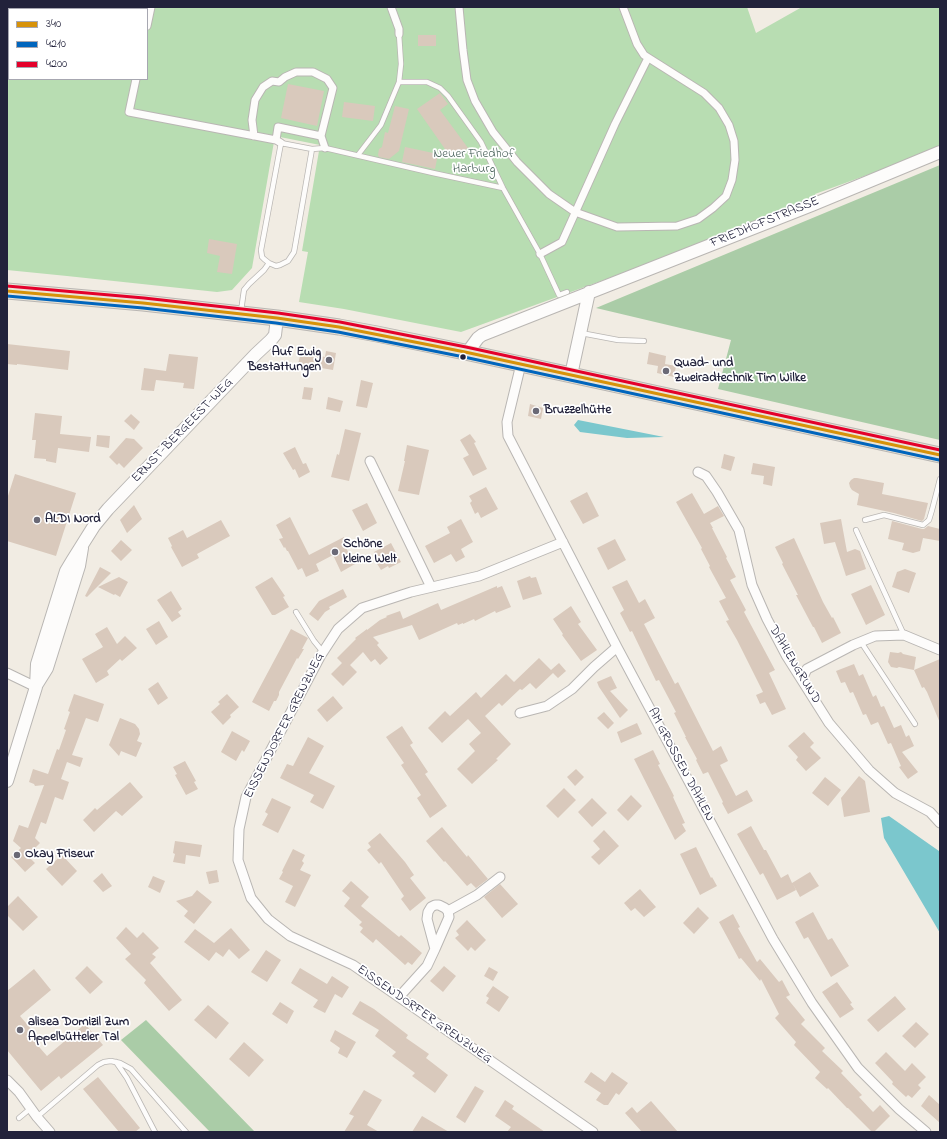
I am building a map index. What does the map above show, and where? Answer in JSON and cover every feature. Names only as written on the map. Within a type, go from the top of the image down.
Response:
[{"type":"main road","points":[[7,291],[143,303],[277,318],[369,332],[940,455]]},
{"type":"street","points":[[148,21],[151,7]]},
{"type":"street","points":[[391,7],[400,34]]},
{"type":"street","points":[[459,7],[467,80],[474,101],[493,132],[517,162],[549,194],[575,212],[617,227],[677,226],[698,219],[726,196],[732,180],[735,160],[734,142],[729,125],[719,108],[704,93],[644,55],[637,44],[622,7]]},
{"type":"street","points":[[540,254],[562,242],[615,124],[648,58]]},
{"type":"street","points":[[254,136],[252,120],[255,100],[263,88],[272,81],[279,82],[285,77],[296,72],[313,72],[326,79],[333,88],[321,136],[325,148]]},
{"type":"street","points":[[136,80],[130,112],[278,141],[278,127],[321,136]]},
{"type":"street","name":"FRIEDHOFSTRASSE","points":[[467,352],[482,335],[812,205],[940,152]]},
{"type":"street","points":[[571,375],[590,292]]},
{"type":"street","name":"ERNST-BERGEEST-WEG","points":[[7,781],[36,687],[47,668],[79,566],[83,543],[94,526],[108,509],[271,340],[274,335],[277,318]]},
{"type":"street","name":"AM GROSSEN DAHLEN","points":[[521,364],[507,422],[508,436],[617,647],[773,939],[812,1003],[858,1068],[899,1109],[926,1132]]},
{"type":"street","points":[[370,461],[431,587]]},
{"type":"street","name":"DAHLENGRUND","points":[[698,472],[706,476],[714,487],[739,530],[752,585],[767,619],[786,655],[802,678],[829,723],[869,770],[895,793],[930,812],[940,823]]},
{"type":"street","name":"EISSENDORFER GRENZWEG","points":[[563,542],[479,576],[411,592],[362,608],[338,629],[323,652],[246,797],[239,829],[238,860],[251,898],[268,920],[290,936],[352,965],[591,1132]]},
{"type":"street","points":[[802,678],[808,668],[853,645],[875,636],[904,635],[940,650]]},
{"type":"street","points":[[520,713],[547,706],[572,689],[617,647]]},
{"type":"street","points":[[7,674],[36,687]]},
{"type":"street","points":[[448,911],[477,895],[500,877]]},
{"type":"street","points":[[436,949],[427,919],[428,912],[431,907],[435,905],[439,905],[448,911]]},
{"type":"street","points":[[399,997],[427,966],[436,949],[448,917],[448,911]]},
{"type":"street","points":[[7,1080],[19,1092],[50,1132]]},
{"type":"lane","points":[[358,155],[381,125],[399,82],[401,64],[400,34]]},
{"type":"lane","points":[[399,82],[427,82],[440,88],[448,96],[481,142],[503,188],[540,254],[559,295],[567,292]]},
{"type":"lane","points":[[312,148],[293,255],[288,261],[276,266],[269,263],[262,257],[261,250],[278,141],[312,148],[325,148],[503,188]]},
{"type":"lane","points":[[241,314],[244,290],[269,263]]},
{"type":"lane","points":[[581,333],[618,340],[644,341]]},
{"type":"lane","points":[[865,520],[884,515],[923,525],[929,520],[940,479]]},
{"type":"lane","points":[[856,530],[904,635]]},
{"type":"lane","points":[[296,612],[314,642],[323,652]]},
{"type":"lane","points":[[861,642],[915,724]]},
{"type":"lane","points":[[37,1117],[98,1065],[107,1061],[116,1061],[131,1069],[186,1132]]},
{"type":"lane","points":[[116,1061],[156,1132]]},
{"type":"lane","points":[[19,1118],[31,1108]]},
{"type":"green space","name":"Neuer Friedhof Harburg","points":[[7,7],[747,7],[756,33],[802,7],[940,7],[940,146],[881,170],[815,194],[818,202],[461,332],[344,309],[299,302],[308,252],[302,251],[320,145],[275,136],[252,268],[232,290],[217,292],[7,270]]},
{"type":"green space","points":[[940,165],[940,440],[718,389],[731,340],[596,308]]},
{"type":"green space","points":[[146,1020],[255,1132],[210,1132],[121,1040]]},
{"type":"water","points":[[578,420],[664,437],[627,438],[580,432],[574,425]]},
{"type":"water","points":[[889,816],[939,851],[940,933],[884,838],[881,818]]},
{"type":"building","points":[[418,35],[436,35],[436,46],[418,46]]},
{"type":"building","points":[[288,84],[324,91],[317,126],[281,118]]},
{"type":"building","points":[[440,93],[448,104],[440,110],[468,148],[452,159],[417,109]]},
{"type":"building","points":[[344,102],[375,106],[373,121],[342,117]]},
{"type":"building","points":[[395,106],[409,109],[399,151],[389,159],[379,157],[379,149],[382,147],[385,132],[388,133]]},
{"type":"building","points":[[405,147],[438,154],[435,169],[402,162]]},
{"type":"building","points":[[209,239],[237,244],[232,274],[217,272],[220,256],[207,253]]},
{"type":"building","points":[[7,344],[70,351],[68,370],[7,364]]},
{"type":"building","points":[[326,351],[336,353],[333,370],[298,364],[301,352],[325,357]]},
{"type":"building","points":[[649,352],[666,356],[665,364],[676,366],[674,377],[657,373],[658,366],[647,364]]},
{"type":"building","points":[[169,354],[198,357],[194,389],[183,388],[184,383],[156,380],[154,391],[141,390],[144,368],[166,371]]},
{"type":"building","points":[[361,380],[373,383],[367,408],[356,406]]},
{"type":"building","points":[[304,387],[313,388],[311,400],[302,399]]},
{"type":"building","points":[[328,397],[343,401],[340,412],[326,409]]},
{"type":"building","name":"Bruzzelhütte","points":[[530,404],[543,408],[541,419],[528,416]]},
{"type":"building","points":[[35,413],[62,416],[60,434],[91,437],[89,452],[58,448],[56,463],[46,461],[46,459],[34,458],[36,440],[32,440]]},
{"type":"building","points":[[131,414],[140,422],[134,430],[124,421]]},
{"type":"building","points":[[345,429],[361,433],[349,481],[331,477],[337,454],[339,455]]},
{"type":"building","points":[[470,434],[476,442],[474,443],[487,469],[473,476],[463,458],[469,455],[460,440]]},
{"type":"building","points":[[97,435],[110,436],[109,448],[96,446]]},
{"type":"building","points":[[126,438],[134,439],[143,448],[124,468],[119,463],[117,465],[109,457]]},
{"type":"building","points":[[407,445],[429,450],[419,495],[398,491]]},
{"type":"building","points":[[295,447],[303,464],[306,463],[310,472],[299,478],[295,469],[293,470],[283,453]]},
{"type":"building","points":[[724,454],[735,457],[731,471],[721,468]]},
{"type":"building","points":[[753,463],[775,467],[772,486],[763,484],[764,476],[751,474]]},
{"type":"building","name":"ALDI Nord","points":[[15,474],[76,493],[56,556],[7,541],[7,499]]},
{"type":"building","points":[[854,478],[884,483],[882,494],[928,503],[924,519],[922,521],[857,505],[859,494],[852,490],[849,483]]},
{"type":"building","points":[[486,487],[498,509],[481,518],[478,512],[475,514],[470,503],[472,501],[469,496]]},
{"type":"building","points":[[587,492],[599,516],[583,524],[570,501]]},
{"type":"building","points":[[692,493],[704,514],[718,506],[724,516],[710,523],[736,577],[730,580],[746,610],[744,612],[775,670],[769,673],[786,709],[772,715],[765,702],[760,704],[756,695],[763,692],[726,621],[729,620],[719,601],[726,598],[709,567],[710,566],[701,549],[702,548],[676,502]]},
{"type":"building","points":[[367,503],[377,523],[363,531],[352,510]]},
{"type":"building","points":[[134,505],[142,519],[127,533],[120,520]]},
{"type":"building","points":[[290,517],[309,555],[344,537],[349,547],[346,548],[355,564],[341,572],[333,555],[316,564],[319,571],[306,577],[302,568],[298,570],[288,551],[285,547],[284,548],[279,539],[283,538],[276,525]]},
{"type":"building","points":[[461,519],[473,542],[461,549],[465,557],[456,562],[451,554],[434,563],[425,546],[450,533],[447,527]]},
{"type":"building","points":[[841,519],[847,552],[855,549],[860,551],[866,569],[846,576],[835,542],[824,544],[820,523]]},
{"type":"building","points":[[221,520],[230,536],[197,554],[199,558],[182,567],[171,547],[172,546],[168,538],[183,530],[187,538]]},
{"type":"building","points":[[892,521],[922,529],[928,526],[940,529],[940,541],[923,538],[920,551],[913,553],[902,550],[904,543],[888,539]]},
{"type":"building","points":[[794,538],[823,602],[841,633],[822,643],[796,595],[798,595],[775,547]]},
{"type":"building","points":[[615,539],[626,560],[608,570],[597,548]]},
{"type":"building","points":[[121,540],[132,550],[121,561],[111,551]]},
{"type":"building","points":[[391,543],[401,562],[381,570],[376,562],[379,561],[374,552]]},
{"type":"building","points":[[100,567],[111,573],[87,597],[85,596]]},
{"type":"building","points":[[905,569],[916,573],[909,593],[892,587],[897,572]]},
{"type":"building","points":[[530,576],[531,578],[536,577],[542,594],[523,600],[517,581]]},
{"type":"building","points":[[119,577],[128,582],[120,597],[98,587]]},
{"type":"building","points":[[272,577],[285,596],[283,597],[289,607],[275,615],[272,615],[255,587]]},
{"type":"building","points":[[627,580],[639,603],[645,599],[655,618],[644,624],[675,684],[678,682],[713,751],[721,746],[728,761],[720,765],[736,796],[747,790],[753,801],[728,814],[708,772],[703,774],[674,713],[676,712],[659,680],[656,681],[632,631],[630,632],[620,613],[624,610],[612,587]]},
{"type":"building","points":[[871,585],[885,615],[866,625],[851,594]]},
{"type":"building","points":[[497,586],[497,588],[502,586],[511,607],[496,613],[495,611],[475,621],[474,619],[458,625],[457,623],[419,640],[412,625],[373,637],[379,643],[377,645],[388,658],[380,665],[375,659],[371,662],[363,652],[350,665],[357,672],[343,686],[331,674],[342,663],[337,658],[356,639],[355,638],[380,620],[387,617],[386,616],[400,611],[403,619],[438,603],[441,610]]},
{"type":"building","points":[[343,589],[347,597],[329,607],[330,609],[325,612],[318,621],[309,614],[319,601]]},
{"type":"building","points":[[171,591],[182,609],[178,612],[181,616],[172,622],[157,600]]},
{"type":"building","points":[[571,606],[581,622],[578,624],[597,650],[581,661],[562,635],[563,634],[553,619]]},
{"type":"building","points":[[159,621],[168,637],[156,645],[146,629]]},
{"type":"building","points":[[107,627],[117,644],[125,636],[137,648],[122,661],[120,659],[107,671],[109,675],[96,683],[82,659],[103,647],[95,634]]},
{"type":"building","points":[[291,629],[308,638],[302,649],[304,649],[298,659],[297,658],[279,692],[276,701],[274,701],[269,711],[252,702]]},
{"type":"building","points":[[890,652],[901,652],[903,654],[916,657],[914,670],[891,667],[888,662]]},
{"type":"building","points":[[539,658],[551,670],[559,663],[566,671],[558,678],[553,673],[536,689],[530,683],[522,690],[520,689],[502,706],[499,703],[485,716],[511,744],[496,759],[498,760],[472,784],[457,769],[475,751],[469,744],[481,733],[468,719],[442,743],[428,728],[445,711],[450,716],[476,692],[481,698],[506,674],[514,682]]},
{"type":"building","points":[[940,659],[940,723],[927,692],[924,687],[922,688],[914,670]]},
{"type":"building","points":[[854,664],[859,676],[863,674],[873,697],[876,695],[881,707],[884,706],[894,728],[901,725],[906,737],[909,735],[914,746],[902,752],[918,772],[908,779],[899,767],[901,766],[891,743],[888,744],[878,722],[871,725],[866,714],[863,715],[853,692],[850,693],[845,682],[841,683],[836,671]]},
{"type":"building","points":[[611,676],[617,688],[610,691],[628,710],[620,718],[597,682]]},
{"type":"building","points":[[158,682],[168,698],[158,705],[148,689]]},
{"type":"building","points":[[74,694],[104,704],[98,722],[86,718],[72,755],[83,758],[80,767],[67,762],[61,779],[69,782],[63,800],[55,797],[46,824],[41,822],[35,838],[40,843],[35,848],[37,850],[29,857],[35,863],[25,872],[11,857],[21,848],[13,841],[19,825],[28,828],[44,785],[35,786],[29,782],[33,769],[48,774],[66,730],[64,729],[70,712],[68,711]]},
{"type":"building","points":[[227,694],[239,707],[230,715],[231,717],[223,725],[211,712],[220,704],[218,702]]},
{"type":"building","points":[[333,696],[343,708],[327,722],[317,710]]},
{"type":"building","points":[[604,712],[614,723],[608,729],[597,718]]},
{"type":"building","points":[[120,718],[135,724],[139,729],[140,734],[137,741],[142,743],[136,757],[121,751],[119,756],[109,745]]},
{"type":"building","points":[[637,723],[642,734],[621,743],[617,732]]},
{"type":"building","points":[[402,726],[413,743],[410,745],[428,772],[425,774],[447,806],[430,818],[417,798],[421,795],[401,765],[404,763],[386,737]]},
{"type":"building","points":[[232,731],[250,741],[244,752],[242,750],[236,761],[221,752]]},
{"type":"building","points":[[804,732],[814,743],[810,747],[821,758],[806,771],[796,760],[798,757],[788,746]]},
{"type":"building","points":[[308,737],[324,746],[309,773],[335,786],[323,809],[310,802],[314,795],[280,778],[287,764],[293,766]]},
{"type":"building","points":[[653,750],[660,764],[658,765],[674,796],[673,797],[685,823],[682,824],[686,831],[675,840],[634,759]]},
{"type":"building","points":[[185,761],[196,781],[194,782],[198,789],[186,795],[175,775],[177,774],[173,767]]},
{"type":"building","points":[[576,769],[584,777],[575,786],[567,777]]},
{"type":"building","points":[[859,776],[865,781],[870,812],[844,817],[841,798]]},
{"type":"building","points":[[825,777],[841,790],[828,806],[812,793]]},
{"type":"building","points":[[130,782],[143,797],[122,816],[116,811],[94,832],[83,820],[95,808],[97,810]]},
{"type":"building","points":[[564,788],[576,800],[558,818],[546,806]]},
{"type":"building","points":[[631,795],[642,806],[628,821],[617,810]]},
{"type":"building","points":[[272,798],[291,807],[278,833],[262,825],[268,814],[265,812]]},
{"type":"building","points":[[592,798],[607,813],[592,827],[578,812]]},
{"type":"building","points":[[751,826],[781,878],[788,874],[792,883],[810,872],[819,886],[800,897],[793,884],[796,890],[777,900],[763,873],[760,875],[737,834]]},
{"type":"building","points":[[442,827],[488,879],[476,888],[471,883],[467,886],[426,841]]},
{"type":"building","points":[[604,830],[619,846],[599,865],[591,857],[600,849],[593,841]]},
{"type":"building","points":[[380,833],[405,862],[414,875],[410,878],[426,898],[410,911],[401,899],[404,896],[381,862],[379,864],[367,850],[371,847],[368,843]]},
{"type":"building","points":[[175,841],[202,845],[200,857],[186,855],[185,864],[173,862],[175,854],[173,853]]},
{"type":"building","points":[[696,847],[711,878],[712,877],[717,886],[700,895],[680,854]]},
{"type":"building","points":[[293,849],[305,855],[302,861],[304,863],[300,870],[311,875],[295,907],[285,902],[293,886],[279,879]]},
{"type":"building","points":[[62,855],[77,871],[62,886],[46,869]]},
{"type":"building","points":[[217,870],[219,882],[209,884],[206,872]]},
{"type":"building","points":[[102,873],[112,886],[103,892],[93,881]]},
{"type":"building","points":[[153,876],[165,881],[160,893],[148,887]]},
{"type":"building","points":[[351,881],[369,897],[361,906],[399,937],[401,935],[422,953],[412,965],[408,962],[405,965],[376,939],[373,943],[360,932],[363,928],[359,925],[362,922],[344,906],[350,898],[342,891]]},
{"type":"building","points":[[500,884],[518,904],[502,918],[484,897]]},
{"type":"building","points":[[640,889],[656,907],[644,917],[635,908],[631,911],[624,903]]},
{"type":"building","points":[[197,890],[212,902],[194,924],[184,916],[188,911],[176,901],[192,896]]},
{"type":"building","points":[[18,896],[38,917],[23,931],[7,915],[7,907]]},
{"type":"building","points":[[698,907],[709,918],[694,934],[683,923]]},
{"type":"building","points":[[813,912],[828,940],[832,938],[849,966],[831,977],[808,937],[804,939],[795,922]]},
{"type":"building","points":[[733,914],[740,927],[738,928],[757,962],[760,959],[779,982],[782,980],[790,995],[786,997],[805,1020],[801,1024],[825,1048],[822,1051],[843,1071],[841,1073],[862,1095],[859,1097],[873,1112],[880,1105],[890,1116],[874,1132],[872,1132],[828,1088],[827,1089],[815,1078],[820,1072],[794,1045],[796,1042],[775,1018],[779,1014],[761,979],[760,981],[741,958],[739,959],[719,922]]},
{"type":"building","points":[[467,920],[486,940],[475,951],[471,947],[468,951],[455,938],[459,935],[456,931]]},
{"type":"building","points":[[126,927],[137,938],[143,932],[159,948],[152,954],[156,957],[150,963],[182,1000],[169,1011],[144,983],[146,980],[125,959],[131,954],[116,938]]},
{"type":"building","points":[[231,928],[250,950],[239,959],[229,949],[223,957],[216,952],[209,961],[184,942],[195,929],[214,943]]},
{"type":"building","points":[[266,950],[281,960],[267,982],[251,972]]},
{"type":"building","points":[[87,966],[103,982],[90,994],[75,978]]},
{"type":"building","points":[[444,966],[456,976],[443,992],[430,981]]},
{"type":"building","points":[[489,967],[498,972],[493,981],[484,976]]},
{"type":"building","points":[[300,968],[327,984],[332,976],[349,987],[342,998],[335,994],[325,1013],[313,1007],[318,1000],[291,983]]},
{"type":"building","name":"alisea Domizil Zum Appelbütteler Tal","points":[[34,969],[51,990],[20,1016],[37,1036],[33,1040],[47,1056],[85,1024],[103,1045],[61,1079],[59,1076],[41,1091],[7,1050],[7,991]]},
{"type":"building","points":[[837,982],[852,1003],[850,1004],[854,1009],[840,1018],[822,992]]},
{"type":"building","points":[[493,986],[509,997],[499,1012],[486,1003],[489,998],[486,996]]},
{"type":"building","points":[[895,996],[906,1009],[878,1032],[867,1020]]},
{"type":"building","points":[[360,1001],[374,1009],[408,1035],[406,1038],[429,1054],[426,1058],[448,1075],[435,1093],[412,1076],[415,1073],[392,1056],[396,1052],[375,1036],[379,1030],[352,1014]]},
{"type":"building","points":[[280,1002],[294,1011],[287,1024],[272,1014]]},
{"type":"building","points":[[208,1005],[229,1023],[216,1039],[194,1020]]},
{"type":"building","points":[[916,1022],[929,1034],[915,1048],[902,1036]]},
{"type":"building","points":[[335,1030],[356,1042],[347,1058],[338,1053],[340,1048],[330,1041]]},
{"type":"building","points":[[244,1042],[264,1060],[249,1077],[229,1059]]},
{"type":"building","points":[[886,1052],[905,1071],[912,1063],[926,1077],[918,1085],[921,1088],[912,1098],[908,1095],[906,1097],[892,1084],[893,1082],[875,1063]]},
{"type":"building","points":[[591,1072],[605,1082],[612,1072],[628,1083],[619,1095],[616,1093],[608,1105],[604,1105],[596,1100],[601,1093],[584,1082]]},
{"type":"building","points":[[98,1077],[140,1128],[135,1132],[119,1132],[83,1089]]},
{"type":"building","points":[[475,1086],[484,1091],[465,1123],[456,1117]]},
{"type":"building","points":[[364,1090],[382,1100],[367,1125],[379,1132],[344,1132],[354,1116],[349,1114]]},
{"type":"building","points":[[929,1095],[940,1105],[940,1123],[921,1106]]},
{"type":"building","points":[[505,1100],[514,1106],[512,1109],[545,1132],[507,1132],[511,1127],[495,1116]]},
{"type":"building","points":[[651,1101],[678,1132],[642,1132],[625,1113],[632,1107],[637,1113]]},
{"type":"building","points":[[422,1116],[449,1132],[412,1132]]},
{"type":"transit line","name":"4200","points":[[7,286],[144,298],[278,313],[340,322],[466,347],[940,450]]},
{"type":"transit line","name":"340","points":[[7,291],[143,303],[277,318],[339,327],[465,352],[940,455]]},
{"type":"transit line","name":"4210","points":[[7,296],[143,308],[276,323],[338,332],[464,357],[939,460]]},
{"type":"place","name":"Auf Ewig Bestattungen","points":[[329,360]]},
{"type":"place","name":"Quad- und Zweiradtechnik Tim Wilke","points":[[666,371]]},
{"type":"place","name":"Bruzzelhütte","points":[[536,411]]},
{"type":"place","name":"ALDI Nord","points":[[37,520]]},
{"type":"place","name":"Schöne kleine Welt","points":[[335,552]]},
{"type":"place","name":"Okay Friseur","points":[[17,855]]},
{"type":"place","name":"alisea Domizil Zum Appelbütteler Tal","points":[[20,1030]]}]
